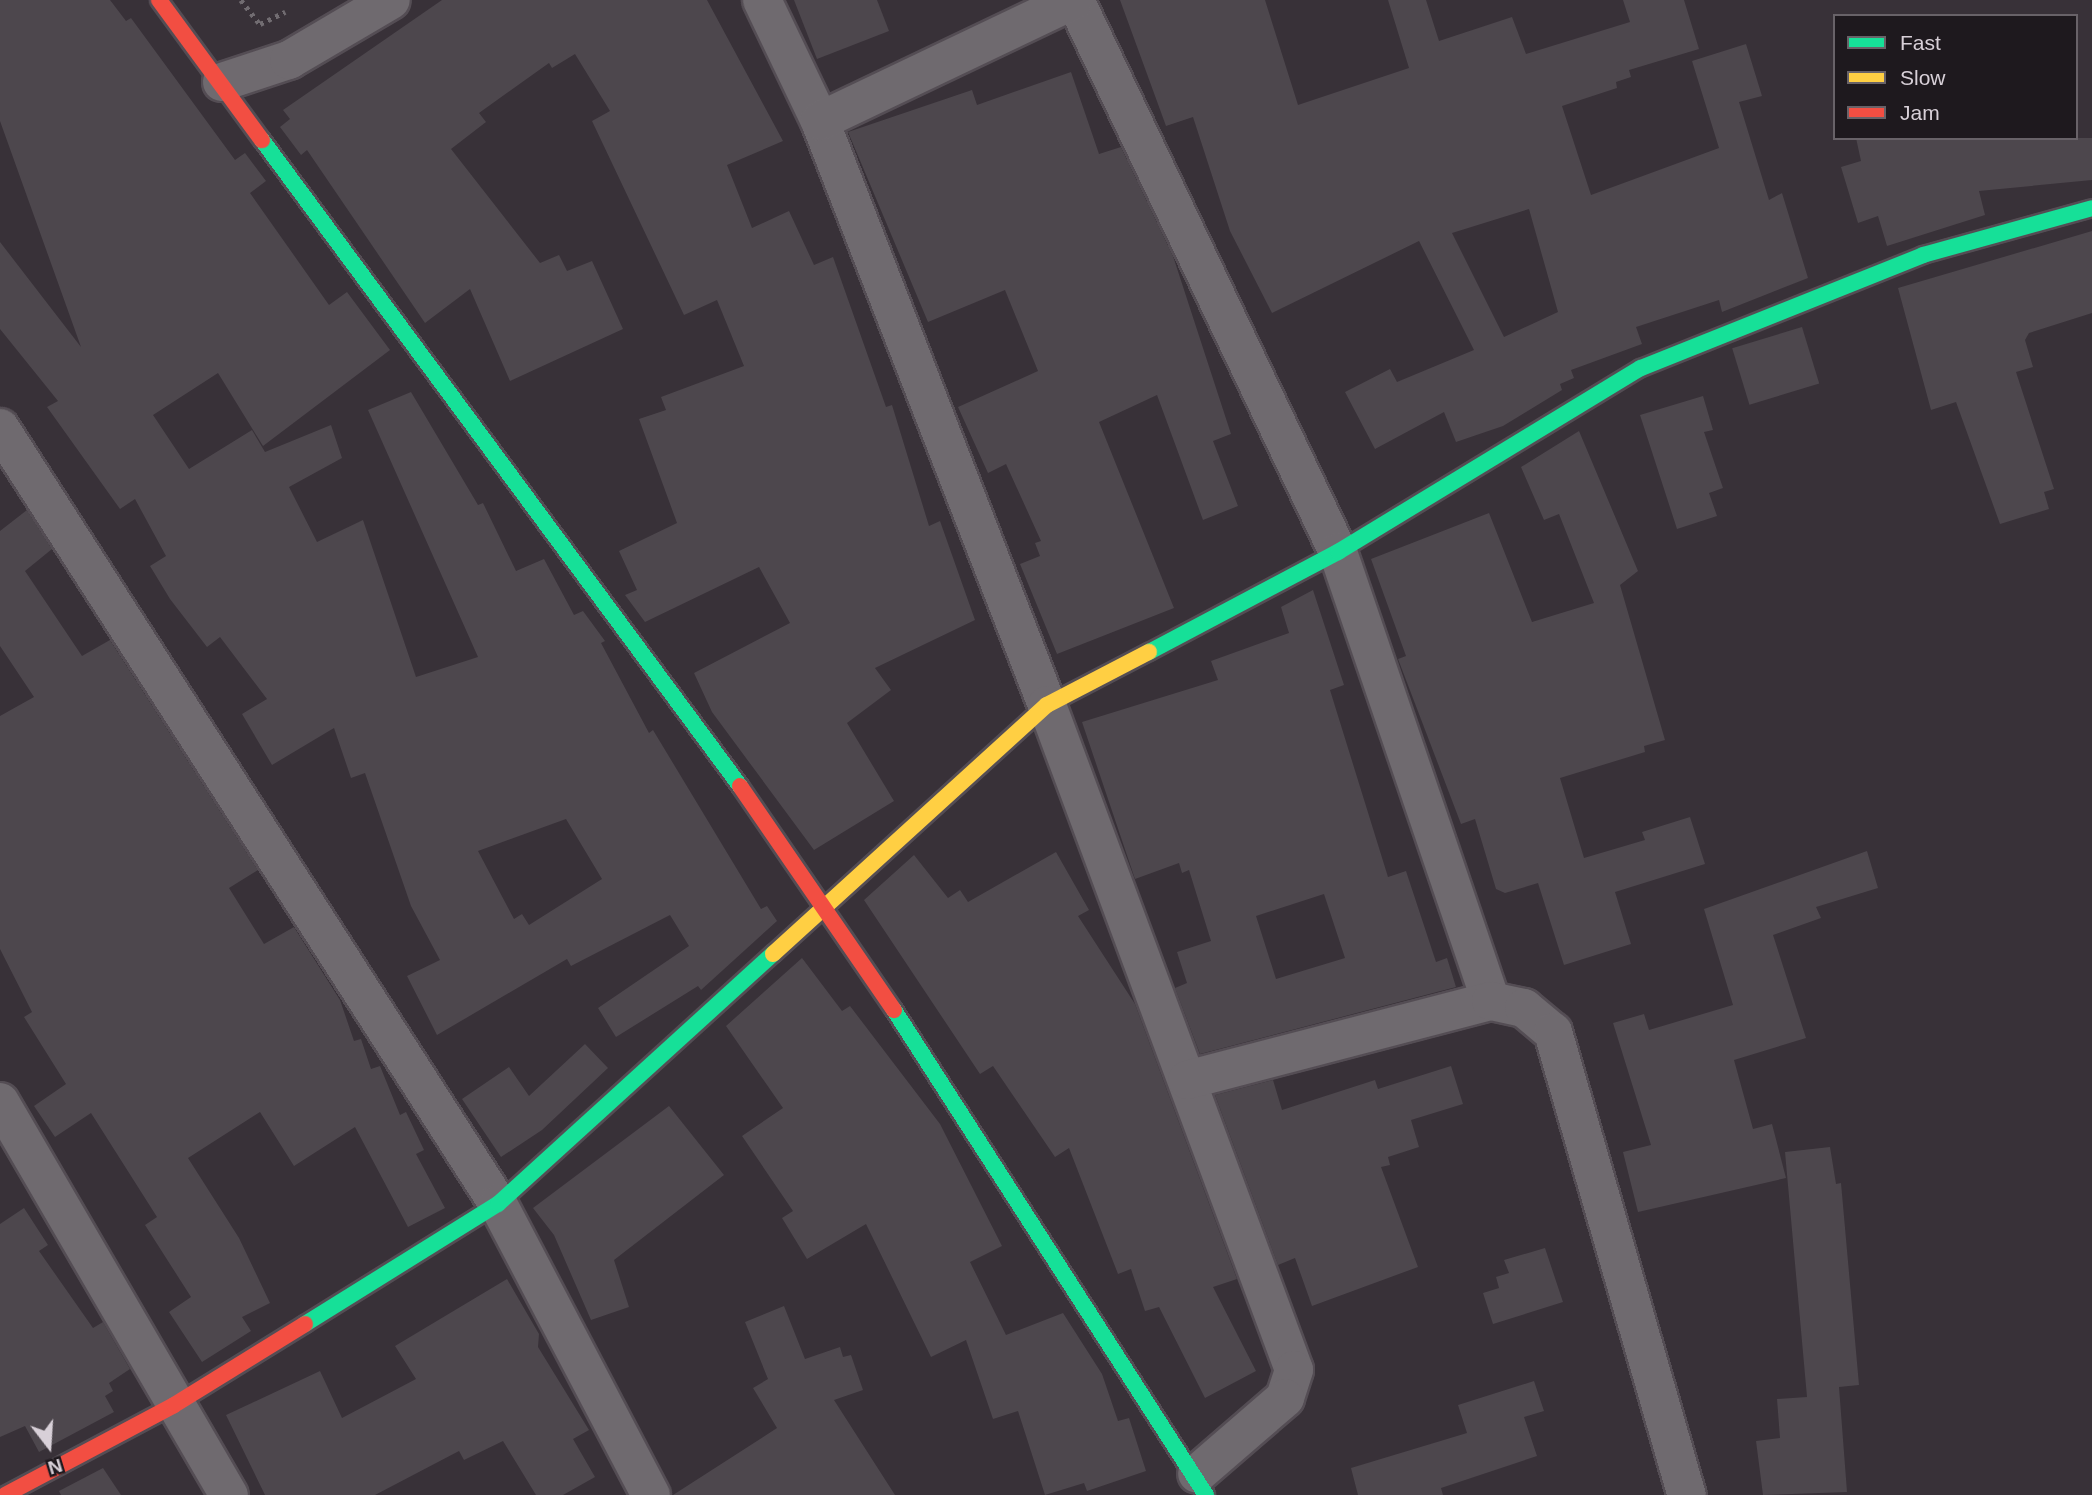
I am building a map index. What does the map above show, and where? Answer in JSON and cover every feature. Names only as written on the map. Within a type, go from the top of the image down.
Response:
[{"type":"street","points":[[159,0],[825,902],[1171,1446],[1201,1485],[1285,1398],[1294,1370],[1047,705],[820,121],[762,0]]},
{"type":"street","points":[[222,82],[289,60],[391,0]]},
{"type":"street","points":[[820,121],[1075,0],[1338,552],[1491,1001]]},
{"type":"street","points":[[5,1495],[174,1405],[498,1204],[825,902],[1047,705],[1338,552],[1642,368],[1923,255],[2092,208]]},
{"type":"street","points":[[0,428],[498,1204],[651,1495]]},
{"type":"street","points":[[1187,1080],[1491,1001],[1524,1008],[1553,1032],[1687,1495]]},
{"type":"street","points":[[0,1102],[174,1405],[229,1495]]},
{"type":"path","points":[[241,0],[260,24],[296,6]]},
{"type":"building","points":[[0,0],[110,0],[126,21],[131,18],[235,160],[245,153],[266,181],[250,193],[329,305],[347,292],[390,350],[263,446],[218,373],[153,415],[189,469],[252,430],[265,452],[331,425],[342,458],[289,487],[317,542],[363,520],[416,677],[478,657],[368,410],[411,392],[478,505],[483,503],[516,571],[544,559],[574,615],[583,611],[605,641],[601,643],[649,733],[653,730],[761,909],[767,906],[777,921],[701,990],[698,986],[616,1037],[598,1008],[689,946],[670,915],[571,966],[567,959],[437,1035],[407,976],[440,960],[411,906],[365,773],[351,778],[334,728],[272,765],[242,714],[267,699],[220,637],[207,647],[170,599],[150,566],[166,556],[135,499],[120,509],[47,407],[58,401],[0,329],[0,242],[81,347],[0,121]],"holes":[[[566,819],[602,879],[529,925],[522,914],[514,919],[478,851]]]},
{"type":"building","points":[[442,0],[707,0],[783,141],[727,165],[752,228],[789,211],[814,265],[833,257],[886,407],[892,405],[929,526],[940,521],[975,620],[875,668],[891,690],[847,723],[894,801],[814,850],[712,712],[694,673],[790,623],[759,567],[645,622],[625,595],[637,590],[619,551],[677,523],[639,419],[666,410],[661,397],[744,366],[717,300],[684,315],[592,121],[610,111],[575,54],[552,68],[549,63],[479,113],[486,122],[451,149],[540,263],[559,255],[567,271],[592,261],[623,329],[510,381],[470,289],[425,323],[307,150],[301,155],[280,127],[290,119],[283,110]]},
{"type":"building","points":[[794,0],[877,0],[889,31],[817,59]]},
{"type":"building","points":[[1120,0],[1265,0],[1298,105],[1409,68],[1388,0],[1426,0],[1439,41],[1512,17],[1526,54],[1630,22],[1623,0],[1684,0],[1699,49],[1629,70],[1631,77],[1616,82],[1617,88],[1562,106],[1591,195],[1719,148],[1692,61],[1746,44],[1762,96],[1739,102],[1769,200],[1782,193],[1808,278],[1722,312],[1719,300],[1636,327],[1642,344],[1571,370],[1574,378],[1560,384],[1562,390],[1503,426],[1456,442],[1444,412],[1375,449],[1345,392],[1390,369],[1397,382],[1474,350],[1419,241],[1272,313],[1230,231],[1193,117],[1166,126]],"holes":[[[1529,209],[1558,312],[1504,337],[1452,233]]]},
{"type":"building","points":[[1071,72],[1099,154],[1121,147],[1173,256],[1231,434],[1213,441],[1238,506],[1203,520],[1157,395],[1099,422],[1174,608],[1057,654],[1020,564],[1040,556],[1035,543],[1041,541],[1006,464],[988,473],[958,407],[1038,371],[1005,290],[928,322],[848,132],[972,90],[977,105]]},
{"type":"building","points":[[2092,138],[2092,180],[1979,191],[1985,215],[1887,246],[1878,216],[1858,223],[1841,167],[1861,161],[1856,140]]},
{"type":"building","points":[[2092,231],[2092,313],[2029,333],[2025,340],[2033,367],[2016,372],[2054,489],[2044,492],[2049,509],[2000,524],[1956,402],[1931,410],[1898,288]]},
{"type":"building","points":[[1802,327],[1819,383],[1749,405],[1732,348]]},
{"type":"building","points":[[1703,396],[1713,430],[1704,432],[1723,488],[1709,493],[1717,516],[1677,529],[1640,415]]},
{"type":"building","points":[[1579,431],[1638,571],[1620,585],[1665,740],[1644,746],[1645,752],[1560,778],[1584,858],[1645,840],[1642,832],[1690,817],[1705,864],[1615,892],[1631,944],[1564,965],[1538,883],[1505,893],[1496,889],[1475,819],[1461,824],[1398,659],[1406,656],[1371,559],[1489,513],[1532,622],[1594,603],[1559,514],[1544,520],[1521,467]]},
{"type":"building","points":[[27,510],[52,549],[25,571],[82,656],[110,640],[258,870],[229,888],[264,944],[294,927],[340,1000],[354,1041],[361,1039],[371,1069],[380,1066],[400,1115],[406,1112],[424,1150],[416,1154],[445,1208],[408,1227],[355,1127],[294,1166],[260,1112],[188,1158],[239,1238],[270,1303],[242,1317],[251,1331],[202,1362],[169,1312],[191,1297],[145,1225],[157,1217],[91,1113],[55,1137],[34,1106],[66,1084],[24,1017],[32,1012],[0,949],[0,716],[34,697],[0,646],[0,531]]},
{"type":"building","points":[[1313,590],[1344,685],[1330,690],[1388,877],[1406,871],[1436,962],[1447,958],[1456,987],[1200,1054],[1175,988],[1187,983],[1177,952],[1211,941],[1189,870],[1182,873],[1179,863],[1135,879],[1082,722],[1218,680],[1211,661],[1289,633],[1281,607]],"holes":[[[1324,894],[1345,958],[1276,979],[1256,916]]]},
{"type":"building","points":[[1867,851],[1878,888],[1816,907],[1821,918],[1773,935],[1806,1038],[1734,1060],[1753,1129],[1772,1124],[1786,1178],[1638,1212],[1623,1152],[1651,1145],[1613,1023],[1644,1014],[1649,1030],[1733,1005],[1704,909]]},
{"type":"building","points":[[1056,852],[1089,910],[1078,916],[1135,1004],[1237,1279],[1213,1287],[1256,1371],[1205,1398],[1159,1307],[1145,1311],[1131,1269],[1118,1274],[1069,1148],[1055,1157],[993,1066],[980,1074],[864,900],[914,855],[948,898],[960,890],[968,902]]},
{"type":"building","points":[[802,958],[842,1011],[850,1006],[940,1124],[1002,1246],[970,1262],[1006,1335],[1063,1313],[1102,1374],[1118,1421],[1129,1418],[1146,1471],[1087,1491],[1084,1483],[1045,1495],[1018,1411],[993,1419],[966,1340],[931,1357],[866,1224],[807,1259],[782,1218],[793,1211],[742,1136],[783,1108],[726,1026]]},
{"type":"building","points":[[585,1044],[608,1068],[542,1130],[501,1157],[462,1099],[509,1067],[529,1096]]},
{"type":"building","points":[[1451,1066],[1463,1104],[1411,1120],[1419,1147],[1388,1157],[1390,1165],[1381,1167],[1418,1267],[1312,1306],[1295,1258],[1278,1265],[1215,1095],[1273,1080],[1282,1110],[1375,1080],[1378,1089]]},
{"type":"building","points":[[669,1106],[724,1175],[614,1260],[629,1307],[591,1320],[554,1235],[533,1208]]},
{"type":"building","points":[[1830,1147],[1836,1184],[1841,1183],[1859,1385],[1839,1387],[1847,1492],[1763,1495],[1756,1441],[1780,1438],[1777,1399],[1807,1397],[1785,1152]]},
{"type":"building","points":[[24,1208],[48,1245],[39,1251],[93,1328],[103,1322],[130,1369],[109,1383],[113,1391],[105,1396],[114,1412],[39,1452],[25,1426],[0,1437],[0,1224]]},
{"type":"building","points":[[1545,1248],[1563,1302],[1493,1324],[1483,1293],[1499,1288],[1496,1277],[1509,1273],[1504,1260]]},
{"type":"building","points":[[507,1279],[539,1334],[538,1347],[589,1430],[573,1439],[595,1477],[563,1495],[536,1495],[503,1441],[464,1460],[459,1451],[375,1495],[265,1495],[226,1415],[320,1371],[342,1418],[416,1379],[395,1346]]},
{"type":"building","points":[[784,1306],[805,1359],[840,1347],[843,1357],[851,1355],[863,1390],[834,1400],[895,1495],[673,1495],[777,1428],[753,1388],[768,1379],[745,1322]]},
{"type":"building","points":[[1534,1381],[1544,1411],[1524,1417],[1537,1456],[1441,1488],[1443,1495],[1358,1495],[1351,1468],[1467,1433],[1458,1405]]},
{"type":"building","points":[[103,1468],[121,1495],[61,1495],[59,1491]]},
{"type":"traffic: fast","points":[[262,140],[740,786]]},
{"type":"traffic: fast","points":[[1149,652],[1338,552],[1641,368],[1923,255],[2092,208]]},
{"type":"traffic: fast","points":[[305,1324],[498,1204],[773,954]]},
{"type":"traffic: fast","points":[[894,1010],[1206,1495]]},
{"type":"traffic: slow","points":[[773,954],[1047,705],[1149,652]]},
{"type":"traffic: jam","points":[[159,0],[262,140]]},
{"type":"traffic: jam","points":[[740,786],[894,1010]]},
{"type":"traffic: jam","points":[[5,1495],[174,1405],[305,1324]]}]
